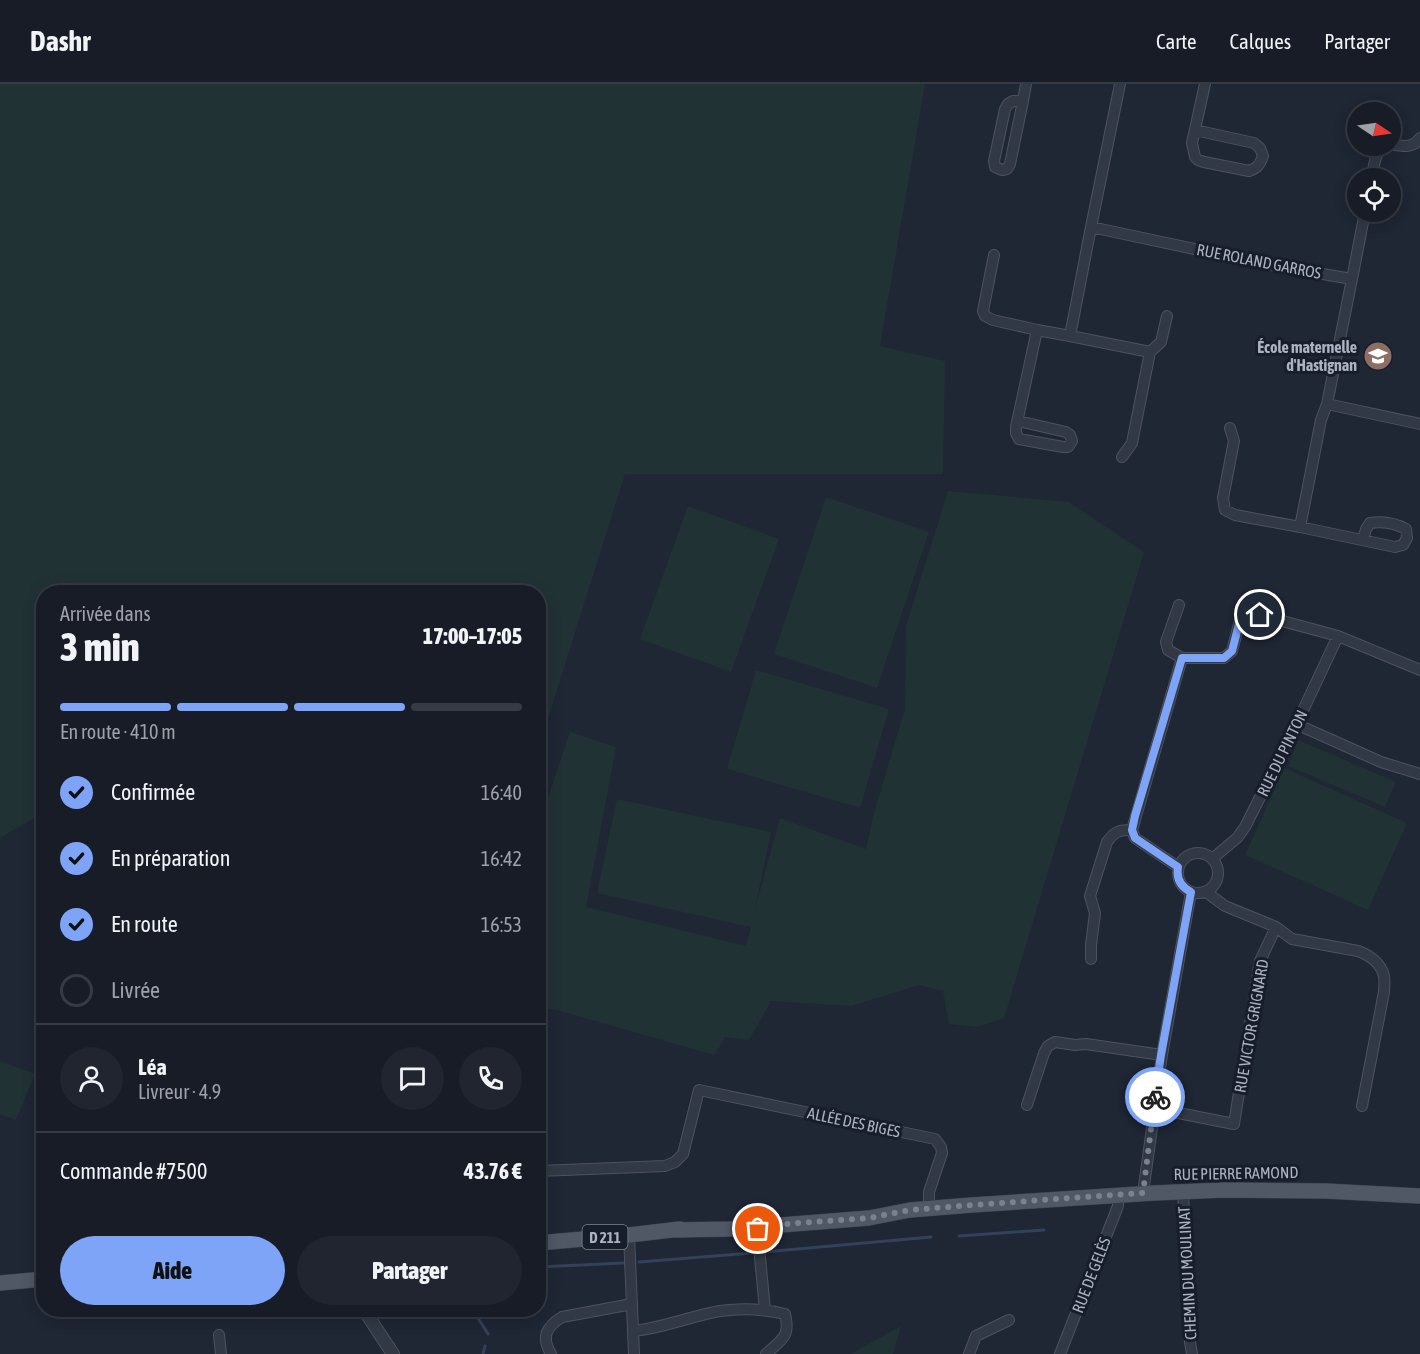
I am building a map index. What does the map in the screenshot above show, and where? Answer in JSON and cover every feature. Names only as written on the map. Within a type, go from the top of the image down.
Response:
[{"type":"main road","name":"RUE PIERRE RAMOND","points":[[546,1242],[672,1230],[729,1220],[869,1209],[929,1209],[1143,1193],[1224,1190],[1326,1191],[1420,1196]]},
{"type":"main road","name":"RUE PIERRE RAMOND","points":[[672,1230],[730,1229],[869,1218],[910,1210]]},
{"type":"main road","points":[[0,1283],[36,1280]]},
{"type":"street","points":[[1023,101],[1013,101],[1005,109],[994,161],[995,167],[1002,170],[1007,169],[1010,164],[1023,101],[1026,84]]},
{"type":"street","points":[[1070,336],[1120,84]]},
{"type":"street","points":[[1195,130],[1254,143],[1260,148],[1263,156],[1260,163],[1256,169],[1250,171],[1198,160],[1195,157],[1192,143],[1205,84]]},
{"type":"street","points":[[1401,145],[1412,145],[1420,138]]},
{"type":"street","points":[[1300,527],[1363,222]]},
{"type":"street","name":"RUE ROLAND GARROS","points":[[1092,227],[1243,260],[1352,279]]},
{"type":"street","points":[[994,255],[983,311],[985,316],[1037,330],[1150,352]]},
{"type":"street","points":[[1122,457],[1132,443],[1150,352],[1161,342],[1167,316]]},
{"type":"street","points":[[1018,421],[1066,432],[1072,441],[1068,447],[1063,447],[1019,439],[1016,434],[1018,421],[1037,330]]},
{"type":"street","points":[[1327,404],[1420,424]]},
{"type":"street","points":[[1230,428],[1234,441],[1223,498],[1225,510],[1235,515],[1363,540]]},
{"type":"street","points":[[1179,605],[1166,642],[1168,650],[1182,658],[1224,658],[1232,651],[1239,624],[1246,617],[1260,615],[1338,636],[1420,670]]},
{"type":"street","name":"RUE DU PINTON","points":[[1212,859],[1237,838],[1245,827],[1338,636]]},
{"type":"street","points":[[1178,867],[1135,838],[1132,830],[1182,658]]},
{"type":"street","points":[[1296,724],[1381,762],[1420,774]]},
{"type":"street","points":[[1091,959],[1095,913],[1090,896],[1093,885],[1107,842],[1120,830],[1132,830]]},
{"type":"street","points":[[1194,853],[1207,855],[1212,859],[1217,869],[1217,880],[1210,889],[1201,893],[1185,889],[1178,878],[1178,867],[1183,860],[1194,853]]},
{"type":"street","points":[[1143,1193],[1161,1055],[1191,892]]},
{"type":"street","points":[[1206,892],[1225,906],[1276,927],[1292,939],[1358,951],[1375,961],[1384,976],[1384,992],[1362,1106]]},
{"type":"street","name":"RUE VICTOR GRIGNARD","points":[[1154,1108],[1234,1124],[1260,961],[1276,927]]},
{"type":"street","points":[[1027,1105],[1044,1053],[1048,1046],[1055,1042],[1161,1055]]},
{"type":"street","name":"ALLÉE DES BIGES","points":[[546,1171],[665,1166],[675,1162],[683,1154],[699,1090],[935,1139],[942,1153],[928,1192],[929,1209]]},
{"type":"street","name":"CHEMIN DU MOULINAT","points":[[1183,1192],[1192,1354]]},
{"type":"street","name":"RUE DE GELÈS","points":[[1060,1354],[1118,1206],[1118,1195]]},
{"type":"street","points":[[758,1226],[765,1310]]},
{"type":"street","points":[[629,1235],[634,1354]]},
{"type":"street","points":[[551,1354],[545,1340],[550,1327],[556,1320],[632,1304]]},
{"type":"street","points":[[633,1331],[651,1329],[721,1311],[765,1310],[785,1314],[788,1330],[784,1337],[765,1354]]},
{"type":"street","points":[[369,1317],[393,1354]]},
{"type":"street","points":[[969,1354],[976,1336],[1009,1320]]},
{"type":"street","points":[[219,1335],[221,1354]]},
{"type":"shaded area","points":[[0,84],[925,84],[880,346],[945,361],[943,474],[625,474],[546,725],[546,585],[36,585],[36,817],[0,838]]},
{"type":"shaded area","points":[[948,491],[1069,502],[1144,552],[1004,1018],[977,1027],[949,1024],[943,991],[919,985],[852,1006],[771,1001],[749,1040],[725,1037],[714,1055],[546,1008],[546,803],[570,732],[616,747],[586,907],[746,946],[751,927],[597,893],[617,799],[771,832],[755,909],[780,818],[866,849],[874,813],[905,709],[906,626]]},
{"type":"shaded area","points":[[826,497],[929,532],[877,688],[774,654]]},
{"type":"shaded area","points":[[688,506],[779,539],[731,672],[640,639]]},
{"type":"shaded area","points":[[756,670],[889,709],[860,808],[727,769]]},
{"type":"shaded area","points":[[1298,740],[1396,782],[1385,807],[1288,766]]},
{"type":"shaded area","points":[[1284,768],[1407,823],[1368,910],[1245,855]]},
{"type":"shaded area","points":[[0,1061],[35,1074],[16,1120],[0,1114]]},
{"type":"shaded area","points":[[901,1326],[893,1354],[850,1354]]},
{"type":"waterway","points":[[959,1236],[1044,1230]]},
{"type":"waterway","points":[[764,1252],[931,1237]]},
{"type":"waterway","points":[[639,1262],[752,1253]]},
{"type":"waterway","points":[[546,1267],[624,1263]]},
{"type":"waterway","points":[[477,1317],[488,1334]]},
{"type":"waterway","points":[[483,1354],[485,1346]]},
{"type":"way so far","points":[[758,1229],[758,1226],[869,1218],[910,1210],[1143,1193],[1155,1097]]},
{"type":"place","name":"École maternelle d'Hastignan","points":[[1378,356]]},
{"type":"route","points":[[1155,1097],[1191,892],[1181,884],[1178,878],[1178,867],[1135,838],[1132,830],[1135,816],[1182,658],[1224,658],[1232,651],[1239,624],[1246,617],[1260,615]]}]
